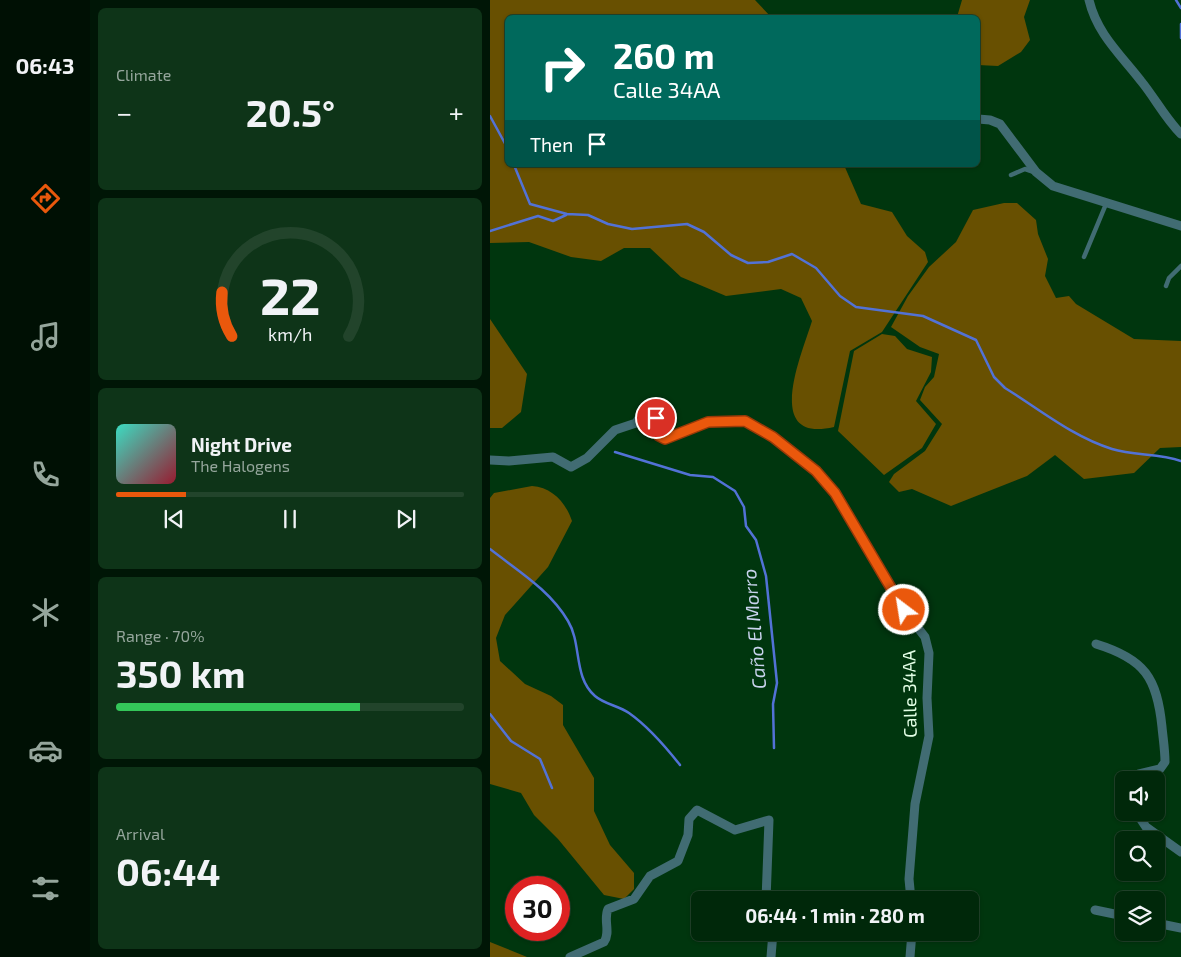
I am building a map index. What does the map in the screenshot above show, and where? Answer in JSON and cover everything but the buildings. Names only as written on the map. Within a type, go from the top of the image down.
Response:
[{"type":"street","points":[[1089,0],[1105,38],[1142,81],[1170,123],[1181,134]]},
{"type":"street","points":[[980,119],[990,120],[1000,124],[1036,172],[1053,186],[1181,226]]},
{"type":"street","name":"Calle 34AA","points":[[490,460],[509,461],[553,457],[571,467],[587,458],[615,430],[636,423],[648,404],[652,403],[655,405],[659,436],[665,439],[708,422],[745,421],[773,437],[816,471],[835,493],[904,610],[925,637],[929,653],[926,698],[929,736],[915,804],[910,870],[911,891]]},
{"type":"street","points":[[1096,644],[1124,655],[1142,670],[1152,682],[1159,699],[1165,762],[1160,769],[1152,771]]},
{"type":"street","points":[[570,957],[604,942],[608,935],[606,915],[610,907],[634,899],[650,876],[678,861],[688,835],[689,819],[697,810],[736,830],[769,820],[766,891]]},
{"type":"street","points":[[1142,821],[1146,827],[1181,852]]},
{"type":"street","points":[[1095,910],[1115,914]]},
{"type":"street","points":[[1165,925],[1181,928]]},
{"type":"street","points":[[771,957],[772,941]]},
{"type":"street","points":[[910,957],[911,941]]},
{"type":"lane","points":[[1011,175],[1025,169],[1036,172]]},
{"type":"lane","points":[[1084,257],[1106,204]]},
{"type":"lane","points":[[1166,286],[1169,278],[1181,266]]},
{"type":"shaded area","points":[[490,0],[755,0],[769,15],[505,15],[505,167],[845,167],[861,204],[892,212],[907,236],[925,252],[928,262],[882,332],[850,351],[834,427],[812,429],[799,422],[793,410],[792,393],[796,374],[812,321],[801,298],[781,289],[726,296],[681,277],[650,248],[624,248],[601,261],[571,257],[529,242],[490,243]]},
{"type":"shaded area","points":[[962,0],[1030,0],[1024,17],[1030,40],[1021,52],[998,66],[980,65],[980,15],[958,15]]},
{"type":"shaded area","points":[[1004,203],[1017,203],[1036,220],[1038,234],[1048,259],[1045,276],[1056,298],[1069,296],[1076,304],[1134,339],[1181,341],[1181,447],[1160,448],[1134,473],[1084,479],[1055,455],[1027,476],[951,506],[912,489],[899,492],[889,482],[894,474],[925,451],[942,424],[920,400],[925,387],[934,377],[939,354],[920,347],[891,327],[908,296],[929,267],[956,242],[973,210]]},
{"type":"shaded area","points":[[490,319],[527,374],[521,412],[502,428],[490,428]]},
{"type":"shaded area","points":[[882,334],[895,336],[907,349],[932,357],[931,372],[916,401],[936,424],[922,448],[884,475],[838,431],[854,351]]},
{"type":"shaded area","points":[[532,486],[546,489],[557,497],[566,508],[572,521],[548,567],[505,615],[496,638],[500,661],[525,684],[551,696],[563,705],[563,725],[594,778],[594,811],[610,845],[634,873],[634,889],[624,899],[604,895],[558,839],[534,815],[521,793],[490,784],[490,498],[494,493]]},
{"type":"shaded area","points":[[490,942],[527,957],[490,957]]},
{"type":"waterway","points":[[1176,0],[1181,8]]},
{"type":"waterway","points":[[1181,24],[1181,38]]},
{"type":"waterway","points":[[490,116],[505,144]]},
{"type":"waterway","points":[[515,167],[530,204],[567,214],[588,215],[608,224],[632,229],[687,224],[704,232],[731,255],[748,263],[768,262],[792,254],[816,268],[840,296],[856,307],[923,316],[976,340],[994,377],[1005,388],[1084,437],[1120,451],[1173,458],[1181,461]]},
{"type":"waterway","points":[[490,231],[538,216],[553,221],[566,215]]},
{"type":"waterway","name":"Caño El Morro","points":[[615,452],[690,475],[713,477],[735,491],[744,507],[746,526],[756,540],[766,576],[777,683],[773,704],[774,748]]},
{"type":"waterway","points":[[490,549],[543,590],[561,610],[572,630],[583,680],[595,696],[636,718],[656,737],[680,765]]},
{"type":"waterway","points":[[490,714],[511,741],[540,759],[552,788]]},
{"type":"route","points":[[656,418],[659,436],[665,439],[708,422],[745,421],[773,437],[816,471],[835,493],[904,610]]}]
